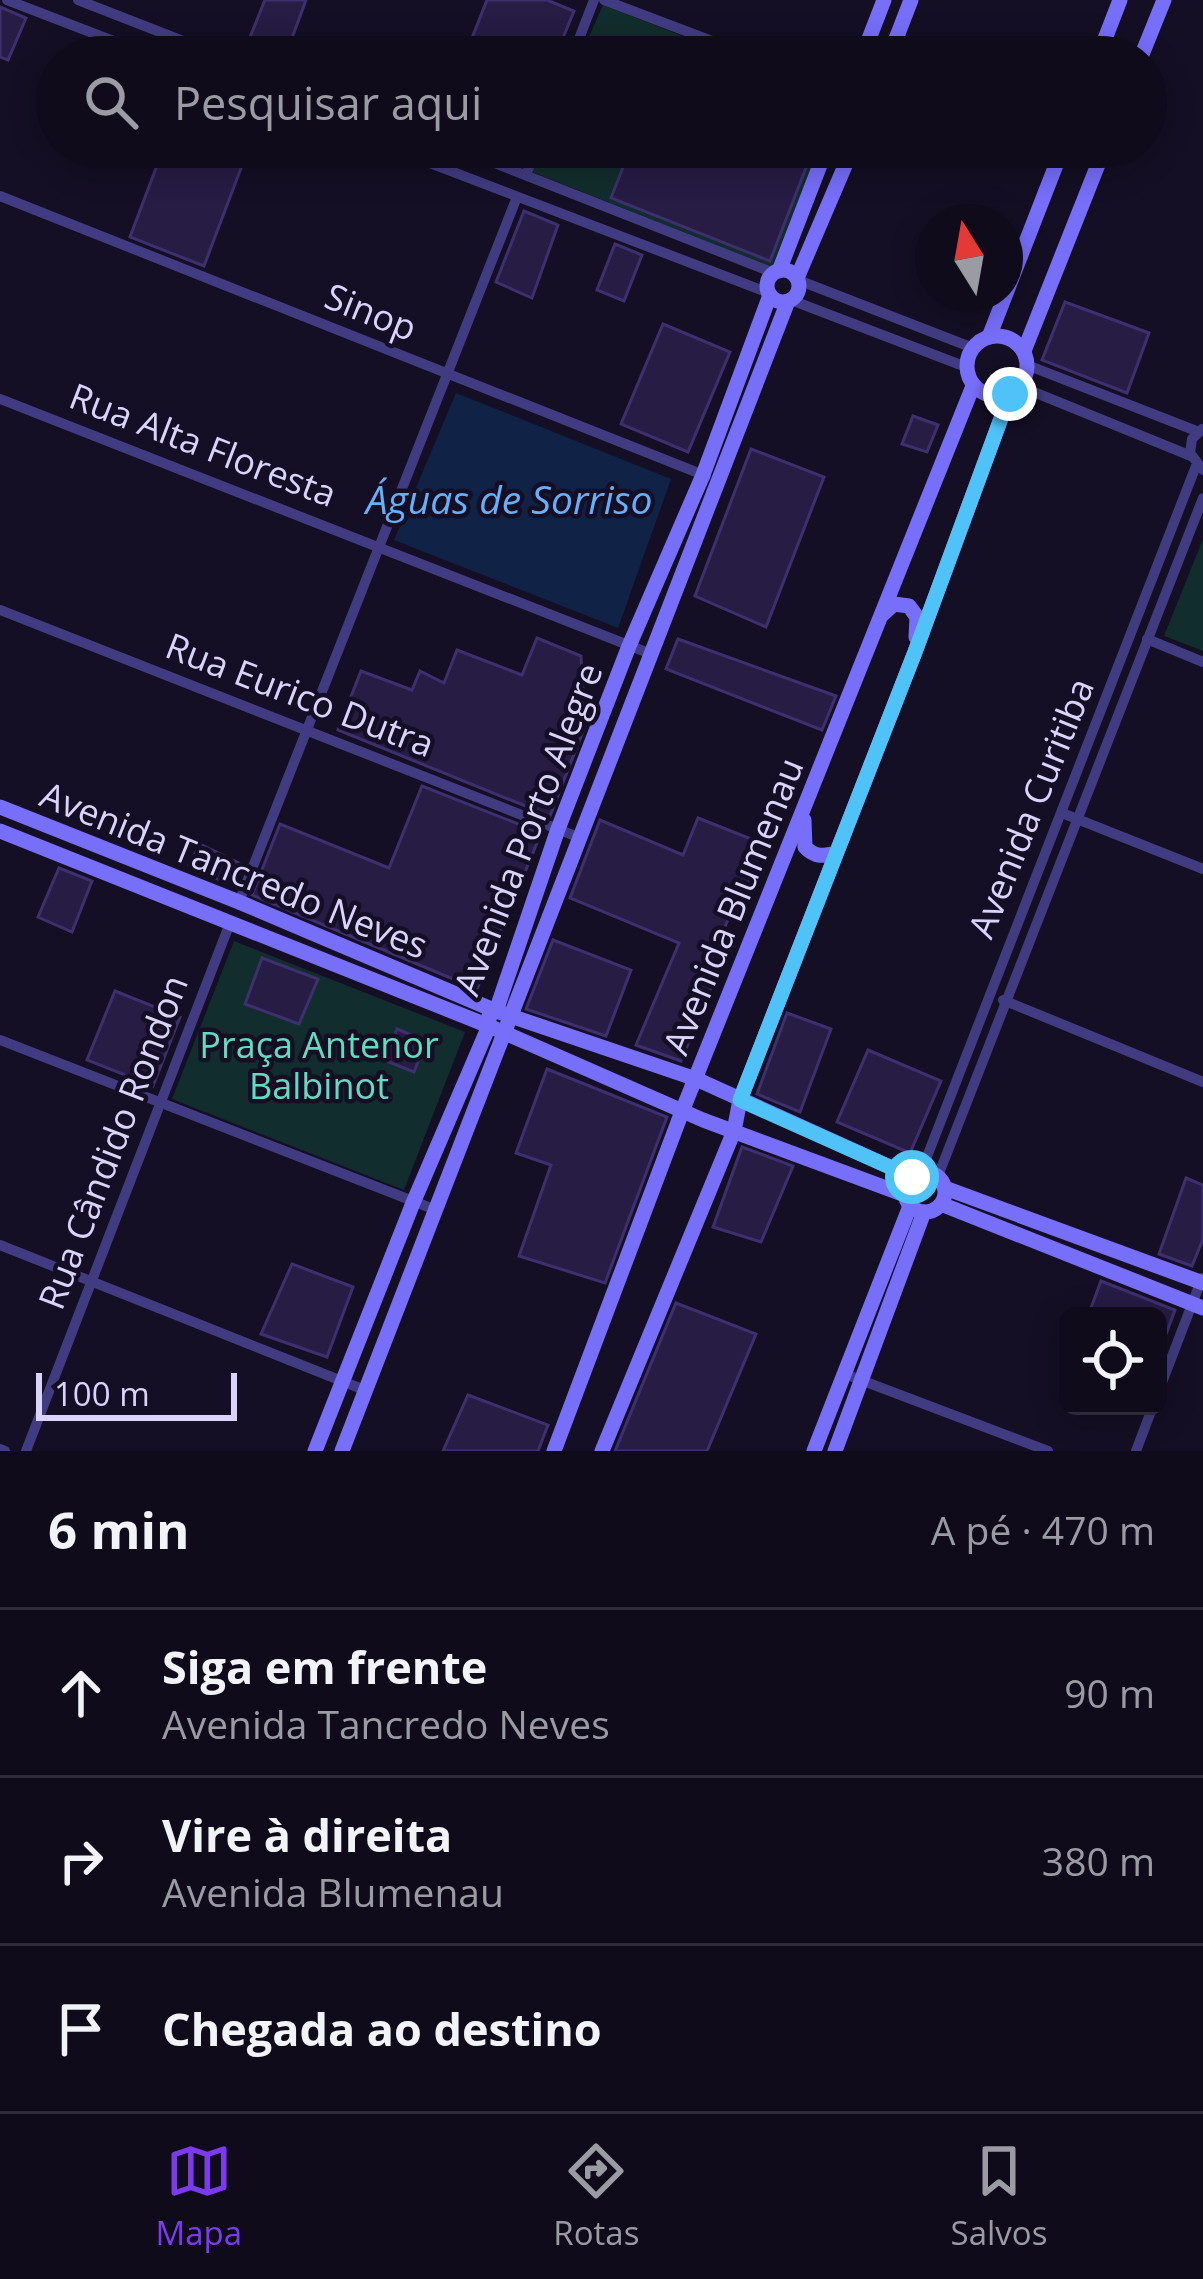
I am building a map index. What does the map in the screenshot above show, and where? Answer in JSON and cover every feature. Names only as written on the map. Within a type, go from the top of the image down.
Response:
[{"type":"street","points":[[7,0],[100,36]]},
{"type":"street","points":[[78,0],[170,36]]},
{"type":"street","points":[[580,36],[594,0]]},
{"type":"street","points":[[604,0],[699,36]]},
{"type":"street","points":[[870,36],[884,0]]},
{"type":"street","points":[[897,36],[911,0]]},
{"type":"street","points":[[1106,36],[1120,0]]},
{"type":"street","points":[[1149,36],[1164,0]]},
{"type":"street","points":[[443,168],[778,301],[789,301],[966,367]]},
{"type":"street","points":[[466,177],[470,168]]},
{"type":"street","points":[[508,168],[776,272],[788,270],[798,279],[973,348]]},
{"type":"street","points":[[526,175],[529,168]]},
{"type":"street","points":[[770,294],[768,280],[776,272],[818,168]]},
{"type":"street","points":[[789,301],[798,293],[798,279],[844,168]]},
{"type":"street","points":[[1055,168],[989,337],[973,348],[966,367],[973,386],[990,396],[1015,390],[1197,464]]},
{"type":"street","points":[[1015,390],[1098,168]]},
{"type":"street","name":"Sinop","points":[[0,196],[720,482]]},
{"type":"street","points":[[239,902],[517,197]]},
{"type":"street","name":"Avenida Porto Alegre","points":[[342,1451],[436,1210],[558,829],[629,646],[703,475],[770,294]]},
{"type":"street","name":"Avenida Porto Alegre","points":[[316,1451],[413,1203],[546,926],[789,301]]},
{"type":"street","points":[[989,337],[1010,339],[1025,358],[1201,430]]},
{"type":"street","name":"Avenida Blumenau","points":[[554,1451],[683,1108],[973,386]]},
{"type":"street","name":"Avenida Blumenau","points":[[602,1451],[734,1131],[740,1100],[1015,390]]},
{"type":"street","name":"Rua Alta Floresta","points":[[0,399],[651,654]]},
{"type":"street","name":"Avenida Curitiba","points":[[932,1184],[989,994],[1197,464],[1192,440],[1201,430]]},
{"type":"street","name":"Avenida Curitiba","points":[[932,1184],[1080,820],[1203,498]]},
{"type":"street","points":[[880,617],[894,604],[909,606],[917,617],[915,652]]},
{"type":"street","name":"Rua Eurico Dutra","points":[[0,610],[578,837]]},
{"type":"street","points":[[1132,633],[1203,662]]},
{"type":"street","points":[[807,806],[805,847],[819,856],[836,853]]},
{"type":"street","name":"Avenida Tancredo Neves","points":[[0,807],[239,902],[734,1131],[913,1204]]},
{"type":"street","points":[[1062,813],[1203,869]]},
{"type":"street","name":"Avenida Tancredo Neves","points":[[0,831],[230,923],[499,1021],[696,1079],[1198,1306]]},
{"type":"street","points":[[526,919],[546,926]]},
{"type":"street","name":"Rua Cândido Rondon","points":[[26,1451],[230,923]]},
{"type":"street","points":[[989,994],[1203,1082]]},
{"type":"street","points":[[0,1040],[436,1210]]},
{"type":"street","points":[[814,1451],[913,1204],[932,1184]]},
{"type":"street","points":[[835,1451],[863,1380],[913,1204],[932,1184]]},
{"type":"street","name":"Avenida Tancredo Neves","points":[[932,1184],[1202,1280]]},
{"type":"street","points":[[0,1245],[367,1391]]},
{"type":"street","points":[[1167,1373],[1198,1306],[1202,1280]]},
{"type":"street","points":[[845,1374],[1048,1451]]},
{"type":"street","points":[[1136,1451],[1150,1415]]},
{"type":"green space","points":[[603,5],[682,36],[589,36]]},
{"type":"green space","points":[[534,168],[812,168],[772,267],[532,172]]},
{"type":"green space","points":[[1203,539],[1203,651],[1164,636]]},
{"type":"green space","name":"Praça Antenor Balbinot","points":[[234,941],[465,1032],[404,1190],[172,1099]]},
{"type":"water","name":"Águas de Sorriso","points":[[456,393],[671,479],[618,628],[394,540]]},
{"type":"building","points":[[265,0],[306,0],[293,36],[250,36]]},
{"type":"building","points":[[487,0],[547,0],[574,11],[564,36],[473,36]]},
{"type":"building","points":[[0,7],[26,18],[8,60],[0,57]]},
{"type":"building","points":[[156,168],[241,168],[204,266],[130,237]]},
{"type":"building","points":[[623,168],[806,168],[770,261],[611,198]]},
{"type":"building","points":[[524,211],[558,225],[532,298],[496,282]]},
{"type":"building","points":[[615,244],[642,255],[624,301],[597,290]]},
{"type":"building","points":[[1065,302],[1149,333],[1127,393],[1042,360]]},
{"type":"building","points":[[663,324],[730,352],[688,452],[621,424]]},
{"type":"building","points":[[913,416],[938,425],[927,452],[902,444]]},
{"type":"building","points":[[751,449],[824,477],[766,627],[695,596]]},
{"type":"building","points":[[537,638],[581,656],[585,726],[550,816],[338,730],[361,671],[412,690],[420,671],[444,683],[457,650],[522,675]]},
{"type":"building","points":[[678,639],[836,696],[822,730],[666,669]]},
{"type":"building","points":[[422,786],[541,833],[477,989],[252,895],[280,824],[389,868]]},
{"type":"building","points":[[698,818],[764,844],[735,917],[730,915],[708,967],[718,972],[681,1061],[636,1045],[679,943],[570,898],[600,820],[683,855]]},
{"type":"building","points":[[200,844],[241,864],[226,883],[189,865]]},
{"type":"building","points":[[59,868],[92,881],[72,932],[38,917]]},
{"type":"building","points":[[553,940],[631,970],[606,1036],[526,1009]]},
{"type":"building","points":[[262,958],[318,979],[299,1024],[245,1004]]},
{"type":"building","points":[[115,991],[180,1017],[153,1086],[87,1060]]},
{"type":"building","points":[[787,1013],[831,1029],[800,1112],[757,1094]]},
{"type":"building","points":[[397,1029],[426,1041],[414,1072],[384,1060]]},
{"type":"building","points":[[868,1050],[941,1081],[910,1153],[837,1122]]},
{"type":"building","points":[[547,1069],[667,1117],[605,1283],[519,1256],[551,1165],[516,1153]]},
{"type":"building","points":[[742,1147],[793,1166],[761,1242],[713,1227]]},
{"type":"building","points":[[1186,1178],[1203,1185],[1203,1239],[1192,1266],[1159,1254]]},
{"type":"building","points":[[292,1264],[353,1287],[327,1357],[261,1334]]},
{"type":"building","points":[[1101,1281],[1175,1310],[1167,1332],[1167,1307],[1091,1307]]},
{"type":"building","points":[[676,1303],[756,1334],[707,1451],[615,1451]]},
{"type":"building","points":[[468,1395],[548,1425],[538,1451],[443,1451]]},
{"type":"route","points":[[912,1177],[740,1100],[1010,394]]}]
